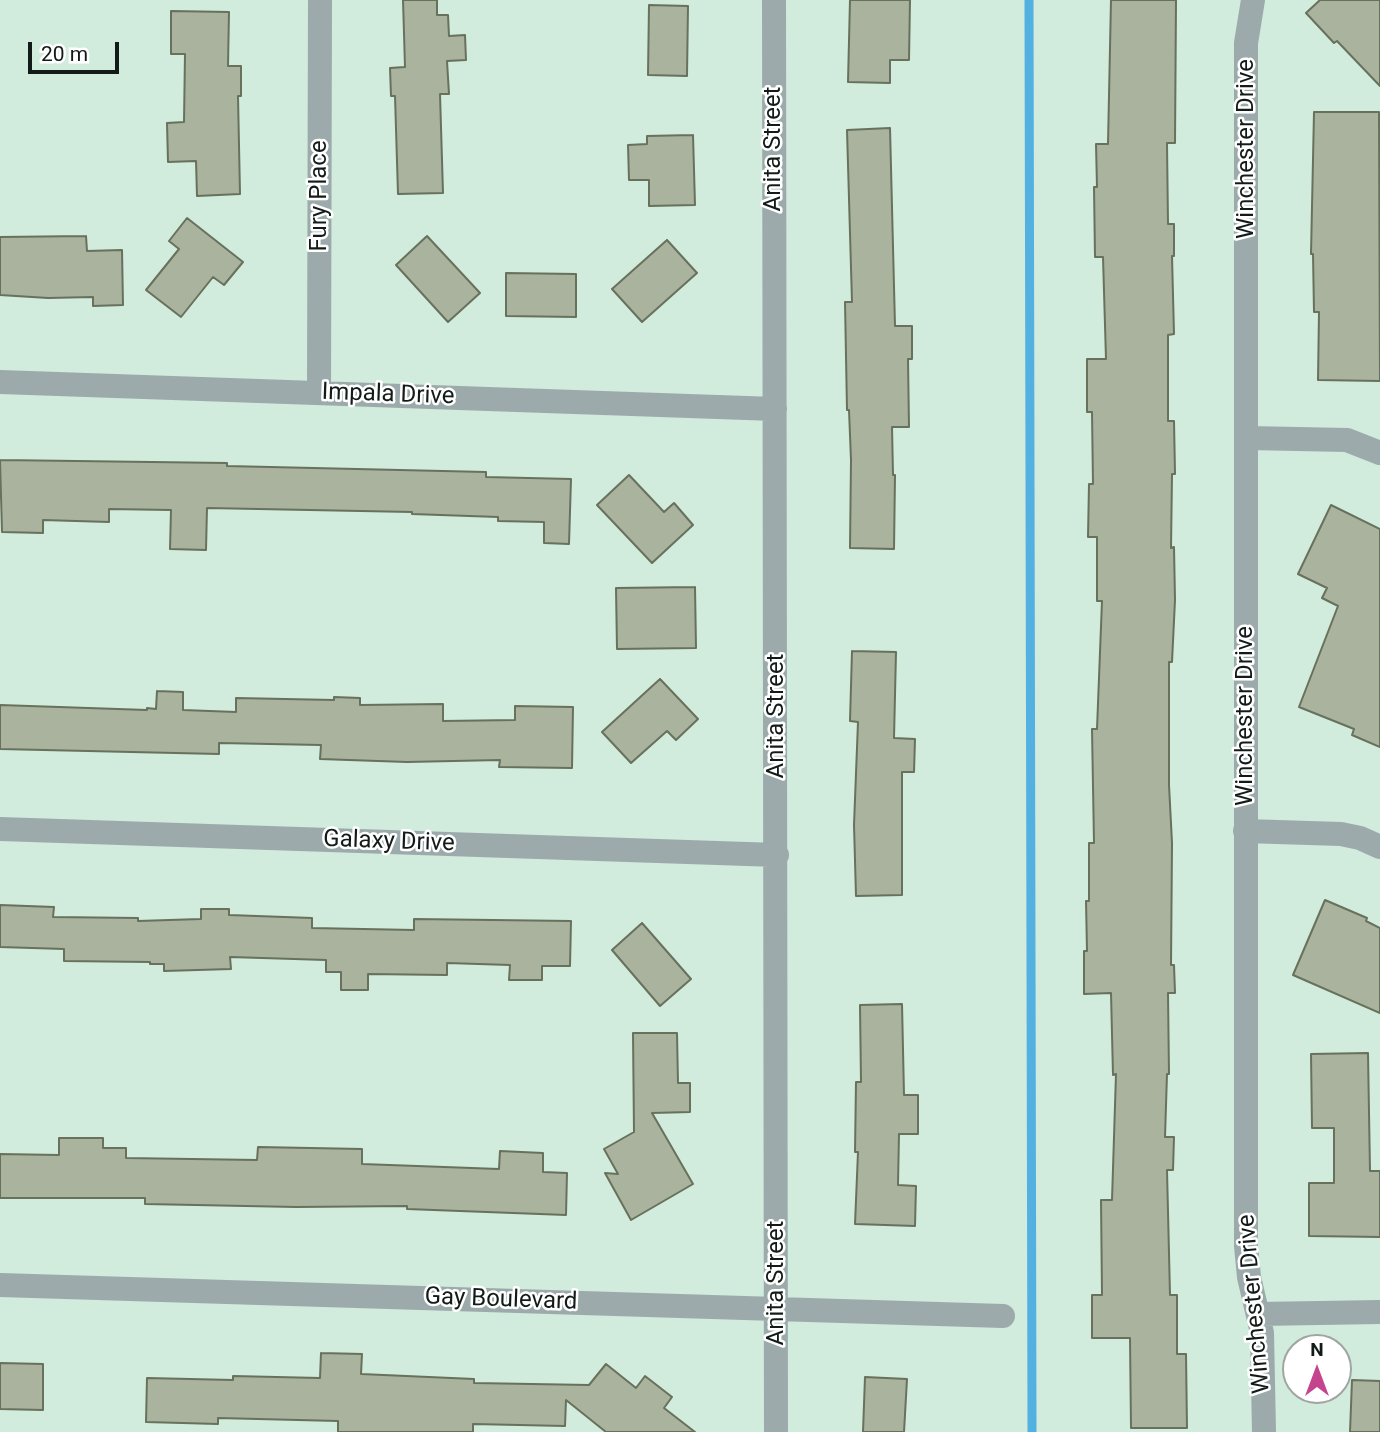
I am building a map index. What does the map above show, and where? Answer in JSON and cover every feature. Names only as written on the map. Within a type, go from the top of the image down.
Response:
[{"type":"street","name":"Fury Place","points":[[319,393],[320,0]]},
{"type":"street","name":"Anita Street","points":[[774,0],[776,1432]]},
{"type":"street","name":"Winchester Drive","points":[[1253,0],[1247,43],[1246,1247],[1249,1278],[1258,1314],[1264,1371],[1264,1432]]},
{"type":"street","name":"Impala Drive","points":[[0,382],[775,409]]},
{"type":"street","points":[[1248,438],[1347,440],[1380,453]]},
{"type":"street","name":"Galaxy Drive","points":[[0,829],[777,855]]},
{"type":"street","points":[[1245,831],[1341,834],[1360,838],[1380,847]]},
{"type":"street","name":"Gay Boulevard","points":[[0,1285],[1003,1316]]},
{"type":"street","points":[[1258,1314],[1380,1312]]},
{"type":"building","points":[[403,0],[437,0],[437,15],[448,15],[449,36],[465,35],[466,60],[447,61],[449,94],[440,94],[443,193],[398,194],[395,96],[391,96],[390,68],[405,67]]},
{"type":"building","points":[[850,0],[910,0],[909,60],[890,60],[890,83],[848,82]]},
{"type":"building","points":[[1111,0],[1176,0],[1175,143],[1167,143],[1168,224],[1174,224],[1174,334],[1168,335],[1168,421],[1174,421],[1175,474],[1172,474],[1171,548],[1174,547],[1175,600],[1172,662],[1169,662],[1169,785],[1172,843],[1171,965],[1174,965],[1175,993],[1168,993],[1169,1074],[1165,1137],[1174,1137],[1173,1170],[1167,1170],[1170,1295],[1177,1295],[1177,1354],[1186,1354],[1187,1428],[1131,1428],[1130,1338],[1092,1338],[1092,1295],[1102,1295],[1101,1200],[1112,1200],[1116,1074],[1113,1075],[1111,993],[1084,994],[1089,843],[1094,843],[1092,729],[1097,729],[1102,601],[1097,601],[1097,537],[1088,537],[1089,484],[1093,484],[1092,412],[1087,412],[1087,359],[1106,359],[1103,257],[1095,257],[1094,187],[1097,187],[1096,144],[1108,144]]},
{"type":"building","points":[[1320,0],[1380,0],[1380,86],[1306,13]]},
{"type":"building","points":[[649,5],[688,6],[687,76],[648,75]]},
{"type":"building","points":[[171,11],[229,12],[228,66],[241,66],[241,96],[238,96],[240,194],[197,196],[196,161],[168,162],[167,123],[184,122],[185,54],[171,54]]},
{"type":"building","points":[[1314,112],[1379,112],[1380,381],[1318,380],[1319,312],[1314,312],[1311,254]]},
{"type":"building","points":[[890,128],[895,326],[912,326],[912,359],[908,359],[909,427],[892,427],[895,475],[894,549],[850,548],[851,460],[845,302],[852,302],[847,130]]},
{"type":"building","points":[[693,135],[695,205],[649,206],[649,180],[629,180],[628,145],[647,144],[647,136]]},
{"type":"building","points":[[187,218],[243,262],[224,285],[213,277],[181,317],[146,290],[179,249],[169,241]]},
{"type":"building","points":[[86,236],[87,251],[122,250],[123,305],[93,306],[93,297],[0,295],[0,237]]},
{"type":"building","points":[[427,236],[480,293],[448,322],[396,265]]},
{"type":"building","points":[[667,240],[697,273],[642,322],[612,289]]},
{"type":"building","points":[[506,273],[576,274],[576,317],[506,316]]},
{"type":"building","points":[[0,460],[227,463],[227,466],[486,472],[486,477],[571,479],[569,544],[544,543],[544,522],[498,521],[498,517],[412,512],[207,508],[206,550],[170,549],[171,510],[109,509],[109,522],[43,520],[43,533],[2,532]]},
{"type":"building","points":[[629,475],[664,512],[674,503],[693,525],[652,563],[597,505]]},
{"type":"building","points":[[1331,505],[1380,529],[1380,747],[1352,735],[1354,729],[1299,707],[1338,606],[1322,598],[1327,588],[1298,574]]},
{"type":"building","points":[[695,587],[696,648],[617,649],[616,588]]},
{"type":"building","points":[[852,651],[896,652],[894,738],[915,739],[914,772],[902,772],[902,895],[856,896],[854,825],[858,722],[850,721]]},
{"type":"building","points":[[660,679],[698,719],[676,740],[667,731],[631,763],[602,732]]},
{"type":"building","points":[[157,691],[183,692],[183,710],[236,712],[236,698],[334,700],[334,697],[360,698],[360,705],[443,704],[443,721],[515,720],[515,706],[573,707],[572,768],[499,767],[500,760],[407,762],[320,759],[321,745],[219,743],[219,754],[0,749],[0,705],[147,710],[156,709]]},
{"type":"building","points":[[1325,900],[1367,918],[1366,921],[1380,928],[1380,1013],[1293,975]]},
{"type":"building","points":[[0,905],[54,907],[53,917],[138,918],[138,921],[201,919],[201,909],[229,909],[229,915],[312,918],[312,928],[414,930],[414,919],[571,921],[570,966],[542,966],[542,980],[509,980],[510,965],[447,963],[447,975],[368,974],[368,990],[341,990],[341,972],[326,972],[326,960],[230,957],[231,969],[164,971],[164,964],[150,962],[64,961],[64,949],[0,947]]},
{"type":"building","points":[[642,923],[691,979],[660,1006],[612,950]]},
{"type":"building","points":[[902,1004],[904,1095],[918,1095],[918,1134],[899,1134],[898,1185],[916,1186],[915,1226],[855,1224],[858,1152],[855,1152],[856,1082],[861,1082],[860,1005]]},
{"type":"building","points":[[633,1033],[677,1033],[678,1083],[690,1083],[690,1112],[652,1113],[693,1184],[631,1220],[605,1173],[618,1174],[604,1149],[634,1132]]},
{"type":"building","points":[[1368,1053],[1370,1171],[1380,1171],[1380,1237],[1309,1236],[1309,1183],[1334,1183],[1334,1128],[1312,1128],[1311,1054]]},
{"type":"building","points":[[59,1138],[103,1138],[103,1148],[126,1148],[126,1158],[257,1160],[258,1147],[362,1149],[362,1164],[499,1169],[500,1151],[543,1153],[543,1172],[567,1173],[566,1215],[407,1209],[407,1206],[145,1204],[145,1198],[0,1198],[0,1154],[59,1155]]},
{"type":"building","points":[[321,1353],[362,1354],[361,1374],[474,1379],[474,1383],[589,1385],[606,1364],[636,1388],[645,1376],[672,1397],[664,1408],[695,1432],[606,1432],[566,1400],[565,1426],[473,1424],[473,1432],[338,1432],[338,1421],[218,1418],[218,1424],[146,1422],[147,1378],[320,1378]]},
{"type":"building","points":[[0,1363],[43,1364],[43,1410],[0,1409]]},
{"type":"building","points":[[865,1377],[907,1379],[904,1432],[863,1432]]},
{"type":"building","points":[[1352,1380],[1380,1381],[1380,1432],[1350,1432]]},
{"type":"waterway","points":[[1029,0],[1032,1432]]}]
